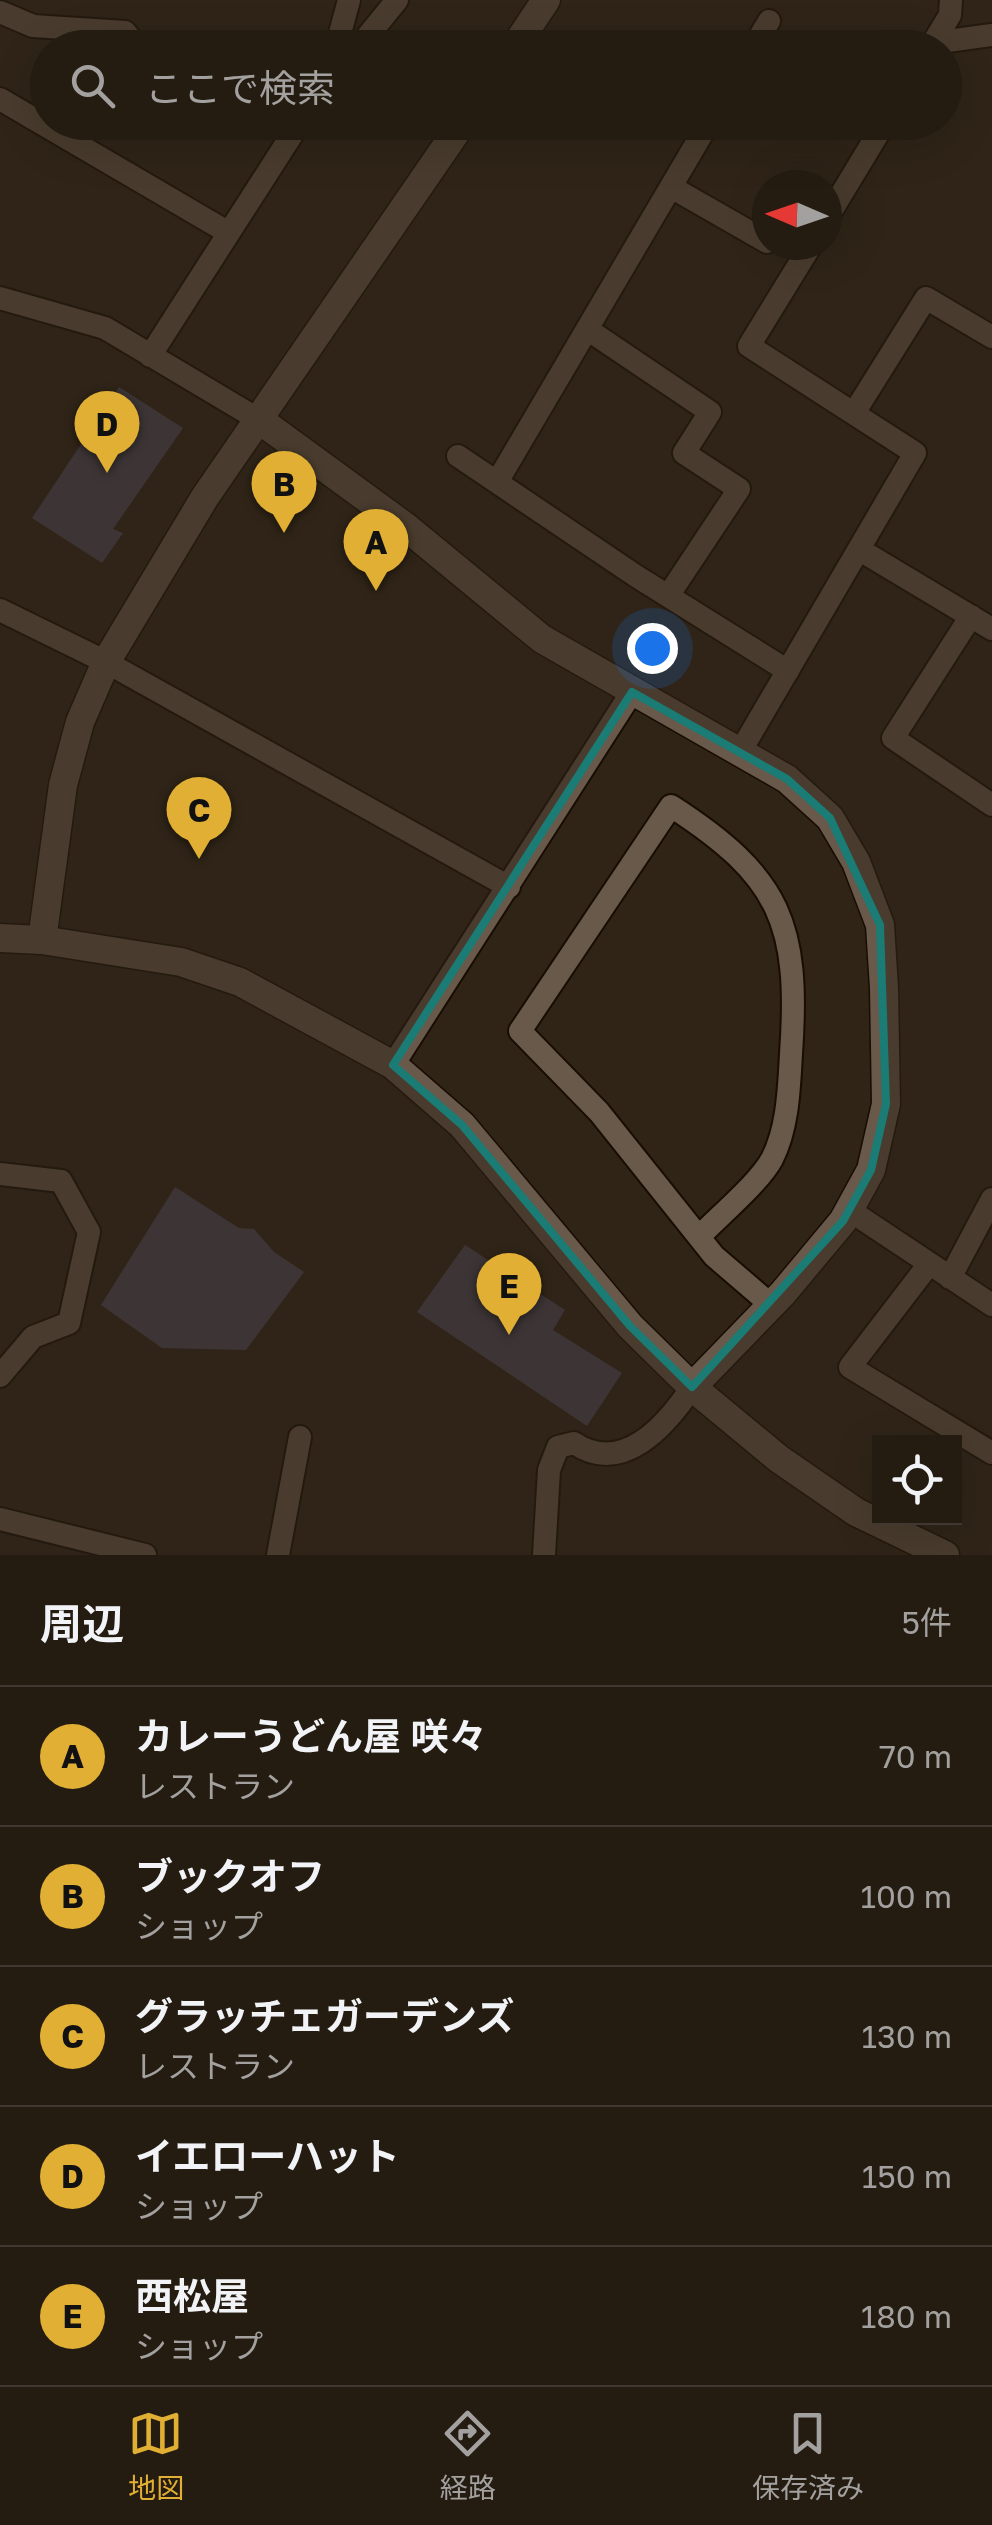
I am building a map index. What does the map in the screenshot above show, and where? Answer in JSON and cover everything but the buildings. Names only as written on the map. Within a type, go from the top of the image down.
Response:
[{"type":"street","points":[[341,30],[349,0]]},
{"type":"street","points":[[372,30],[396,0]]},
{"type":"street","points":[[526,30],[546,0]]},
{"type":"street","points":[[941,30],[950,15],[952,0]]},
{"type":"street","points":[[0,12],[33,26],[94,30]]},
{"type":"street","points":[[764,30],[769,21]]},
{"type":"street","points":[[962,40],[992,35]]},
{"type":"street","points":[[0,98],[30,116]]},
{"type":"street","points":[[71,140],[229,233]]},
{"type":"street","points":[[150,356],[288,140]]},
{"type":"street","points":[[42,940],[63,784],[80,722],[106,662],[196,512],[451,140]]},
{"type":"street","points":[[497,482],[698,140]]},
{"type":"street","points":[[842,193],[874,140]]},
{"type":"street","points":[[671,186],[752,234]]},
{"type":"street","points":[[740,752],[915,452],[749,346],[802,260]]},
{"type":"street","points":[[0,298],[105,328],[261,421],[406,527],[542,639],[787,779],[830,818],[856,862],[880,926],[886,1104],[870,1170],[849,1210],[771,1305],[692,1388],[671,1419],[641,1444],[610,1455],[591,1455],[574,1443],[558,1447],[549,1470],[544,1555]]},
{"type":"street","points":[[854,413],[926,298],[992,337]]},
{"type":"street","points":[[587,329],[710,412],[684,453],[739,488],[668,596]]},
{"type":"street","points":[[458,456],[788,671]]},
{"type":"street","points":[[860,550],[992,629]]},
{"type":"street","points":[[0,610],[106,662],[509,888]]},
{"type":"street","points":[[971,616],[893,738],[992,805]]},
{"type":"street","points":[[393,1065],[632,692]]},
{"type":"street","points":[[699,1237],[772,1160],[788,1107],[794,1013],[786,925],[758,876],[722,839],[671,806],[520,1031],[599,1112],[699,1237],[771,1305]]},
{"type":"street","points":[[0,938],[42,940],[181,962],[240,982],[393,1065],[462,1125],[630,1326],[692,1388],[779,1459],[856,1512],[945,1555]]},
{"type":"street","points":[[0,1174],[60,1182],[88,1232],[69,1323],[33,1337],[0,1376]]},
{"type":"street","points":[[950,1278],[992,1198]]},
{"type":"street","points":[[849,1210],[992,1305]]},
{"type":"street","points":[[930,1264],[850,1367],[992,1453]]},
{"type":"street","points":[[278,1555],[300,1436]]},
{"type":"street","points":[[0,1519],[145,1555]]},
{"type":"highlighted area","points":[[632,692],[787,779],[830,818],[880,925],[886,1104],[871,1170],[843,1221],[692,1387],[630,1326],[462,1125],[393,1065]]},
{"type":"place","name":"イエローハット","points":[[107,473]]},
{"type":"place","name":"ブックオフ","points":[[284,533]]},
{"type":"place","name":"カレーうどん屋 咲々","points":[[376,591]]},
{"type":"place","name":"グラッチェガーデンズ","points":[[199,859]]},
{"type":"place","name":"西松屋","points":[[509,1335]]}]
